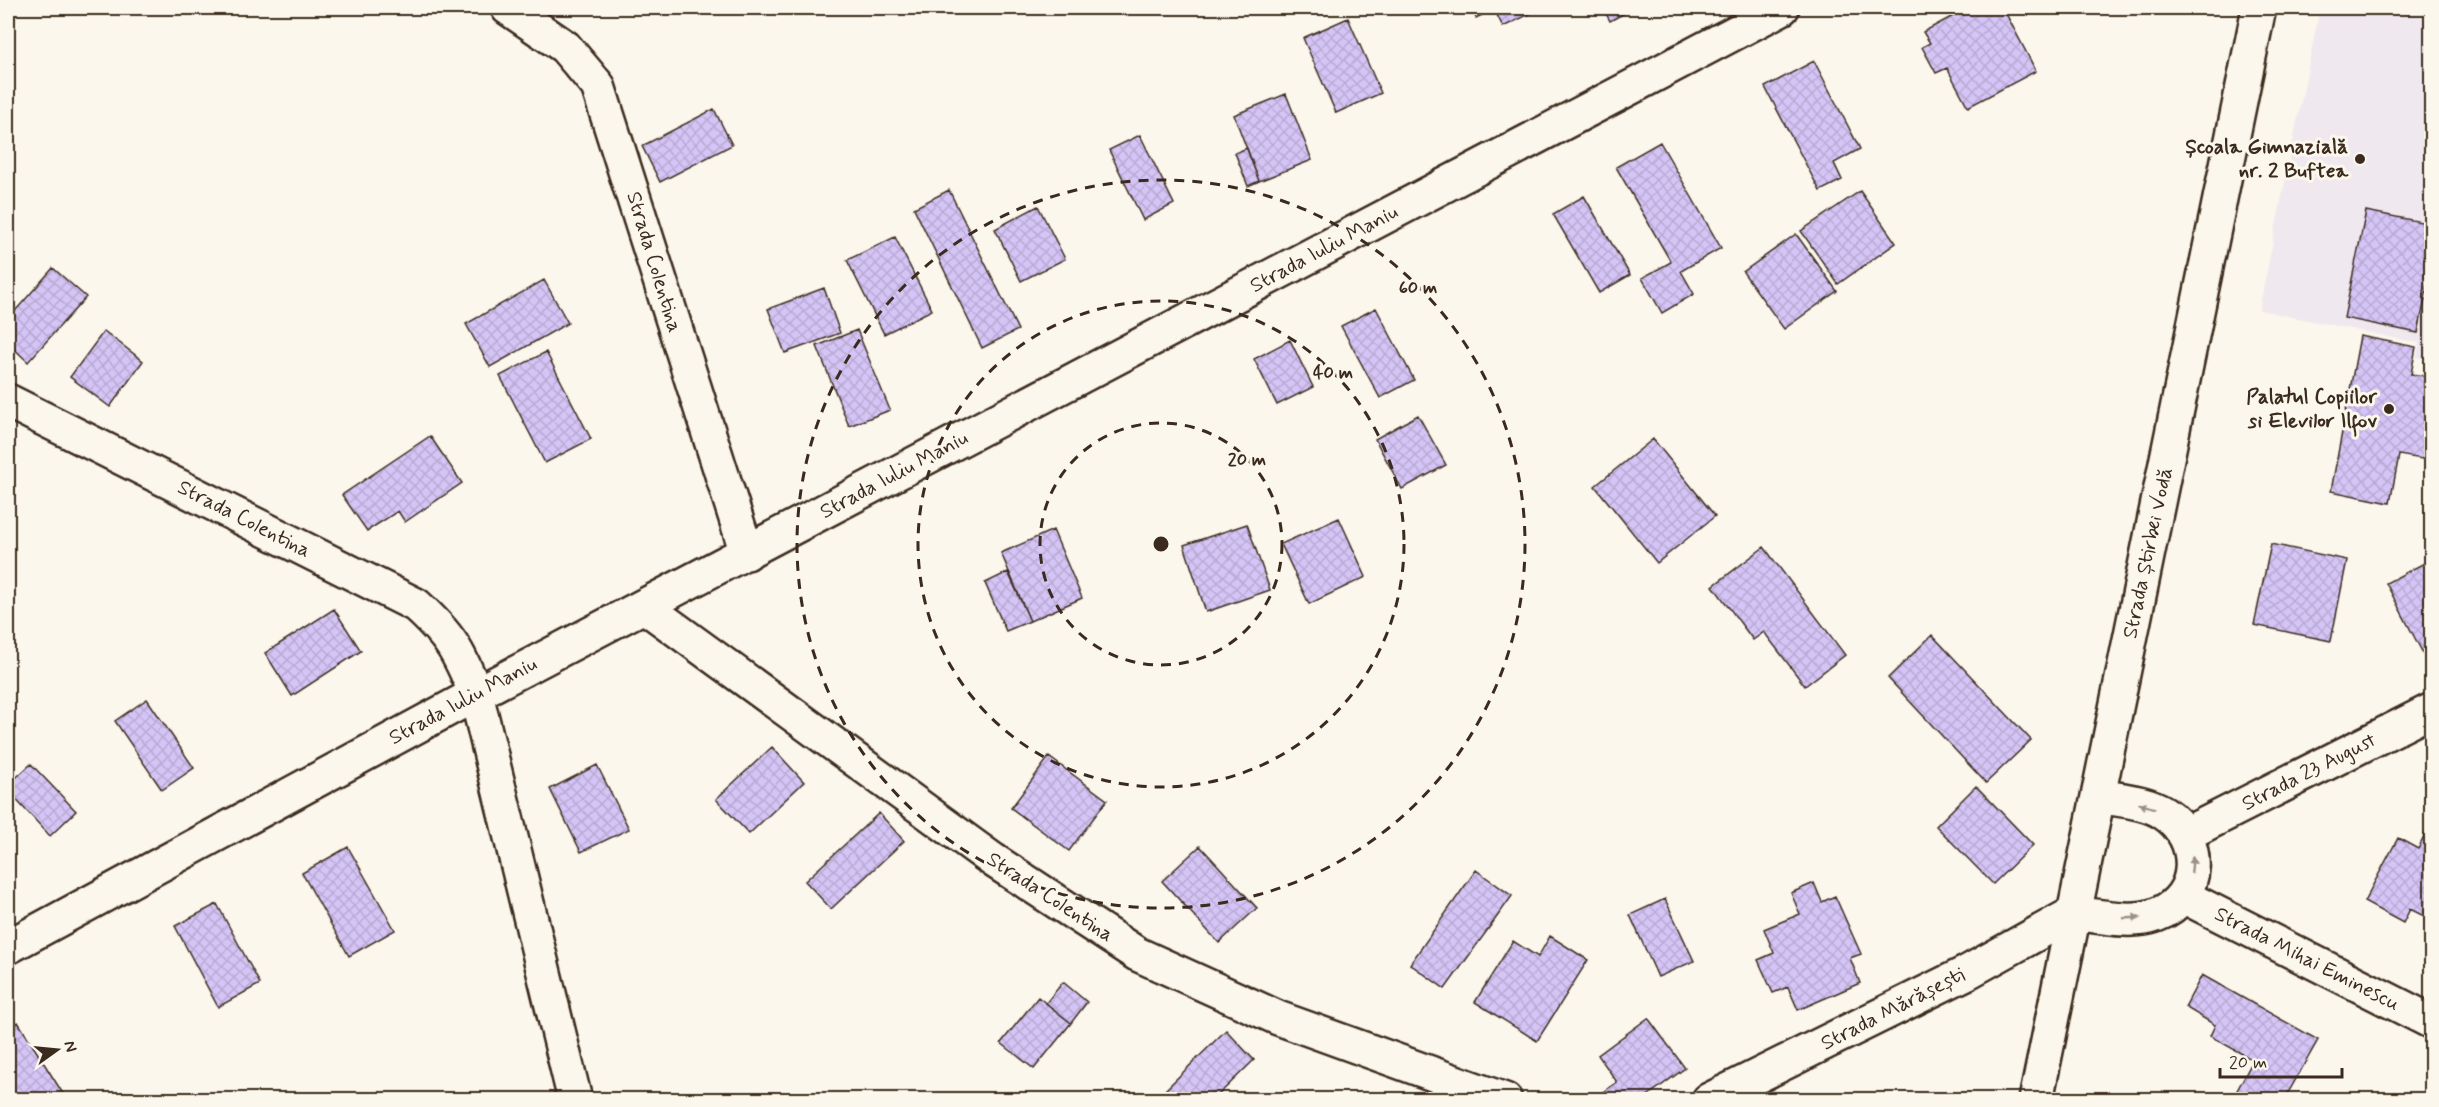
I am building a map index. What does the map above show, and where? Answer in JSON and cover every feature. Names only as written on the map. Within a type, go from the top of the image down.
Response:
[{"type":"street","name":"Strada Colentina","points":[[508,8],[565,47],[598,86],[747,553]]},
{"type":"street","name":"Strada Iuliu Maniu","points":[[8,947],[476,694],[1782,8]]},
{"type":"street","name":"Strada Știrbei Vodă","points":[[2037,1100],[2259,8]]},
{"type":"street","name":"Strada Colentina","points":[[8,401],[416,604],[446,632],[462,659],[476,694],[575,1100]]},
{"type":"street","name":"Strada Colentina","points":[[644,606],[993,860],[1137,954],[1278,1018],[1505,1100]]},
{"type":"street","name":"Strada 23 August","points":[[2186,834],[2432,710]]},
{"type":"street","points":[[2074,913],[2115,918],[2156,915],[2174,905],[2183,896],[2190,883],[2193,853],[2186,834],[2178,823],[2162,811],[2145,805],[2098,796]]},
{"type":"street","name":"Strada Mihai Eminescu","points":[[2183,896],[2432,1022]]},
{"type":"street","name":"Strada Mărășești","points":[[1709,1100],[1966,973],[2074,913]]},
{"type":"shaded area","name":"Școala Gimnazială nr. 2 Buftea","points":[[2320,8],[2431,8],[2431,360],[2417,357],[2419,343],[2259,310]]},
{"type":"building","points":[[1471,8],[1530,8],[1532,13],[1503,27],[1494,9],[1476,18]]},
{"type":"building","points":[[1603,8],[1634,8],[1610,21]]},
{"type":"building","points":[[1968,8],[2003,8],[2036,71],[1968,107],[1947,68],[1936,73],[1922,47],[1930,43],[1923,32]]},
{"type":"building","points":[[1348,18],[1381,93],[1336,113],[1303,38]]},
{"type":"building","points":[[1814,61],[1860,149],[1834,163],[1842,180],[1820,191],[1765,87]]},
{"type":"building","points":[[1286,94],[1312,160],[1259,181],[1234,115]]},
{"type":"building","points":[[714,109],[732,145],[660,182],[642,146]]},
{"type":"building","points":[[1140,135],[1174,204],[1143,220],[1109,150]]},
{"type":"building","points":[[1660,142],[1721,248],[1681,271],[1694,294],[1662,313],[1642,278],[1671,262],[1616,167]]},
{"type":"building","points":[[1247,148],[1259,181],[1248,186],[1235,153]]},
{"type":"building","points":[[949,190],[1018,330],[982,348],[914,208]]},
{"type":"building","points":[[1860,191],[1896,243],[1838,284],[1801,231]]},
{"type":"building","points":[[1584,196],[1630,275],[1599,293],[1553,214]]},
{"type":"building","points":[[1038,206],[1065,259],[1021,281],[995,229]]},
{"type":"building","points":[[2366,211],[2432,224],[2432,264],[2418,333],[2344,318]]},
{"type":"building","points":[[1796,234],[1837,291],[1784,329],[1743,272]]},
{"type":"building","points":[[895,237],[932,310],[884,334],[847,260]]},
{"type":"building","points":[[53,268],[86,297],[28,362],[8,343],[8,319]]},
{"type":"building","points":[[544,280],[568,323],[490,367],[466,324]]},
{"type":"building","points":[[824,288],[840,333],[785,353],[768,309]]},
{"type":"building","points":[[1376,308],[1414,380],[1380,398],[1341,326]]},
{"type":"building","points":[[857,330],[890,410],[849,426],[817,346]]},
{"type":"building","points":[[104,331],[143,361],[110,407],[70,377]]},
{"type":"building","name":"Palatul Copiilor si Elevilor Ilfov","points":[[2360,336],[2416,347],[2411,374],[2432,377],[2432,442],[2428,460],[2399,455],[2390,503],[2331,491]]},
{"type":"building","points":[[1290,340],[1313,387],[1277,405],[1254,359]]},
{"type":"building","points":[[546,352],[591,439],[545,463],[500,376]]},
{"type":"building","points":[[1418,415],[1446,465],[1402,489],[1375,439]]},
{"type":"building","points":[[430,436],[462,483],[405,522],[398,511],[367,531],[342,495]]},
{"type":"building","points":[[1653,439],[1715,516],[1657,563],[1595,486]]},
{"type":"building","points":[[1339,518],[1366,577],[1309,604],[1281,544]]},
{"type":"building","points":[[1247,524],[1270,590],[1206,612],[1184,545]]},
{"type":"building","points":[[1053,530],[1082,598],[1030,621],[1001,553]]},
{"type":"building","points":[[2271,544],[2347,560],[2331,641],[2254,625]]},
{"type":"building","points":[[1764,547],[1845,655],[1805,686],[1764,632],[1753,640],[1713,586]]},
{"type":"building","points":[[2432,559],[2432,658],[2427,661],[2386,583]]},
{"type":"building","points":[[1008,572],[1030,621],[1006,631],[985,583]]},
{"type":"building","points":[[334,609],[361,651],[292,696],[265,653]]},
{"type":"building","points":[[1932,635],[2031,740],[1986,783],[1888,678]]},
{"type":"building","points":[[147,699],[194,768],[162,790],[115,721]]},
{"type":"building","points":[[772,747],[804,782],[749,834],[716,799]]},
{"type":"building","points":[[1049,757],[1107,800],[1069,851],[1011,808]]},
{"type":"building","points":[[31,764],[76,811],[50,836],[8,791],[8,785]]},
{"type":"building","points":[[597,765],[629,829],[581,852],[550,789]]},
{"type":"building","points":[[1976,786],[2033,845],[1993,884],[1936,826]]},
{"type":"building","points":[[879,813],[904,841],[831,909],[805,881]]},
{"type":"building","points":[[2427,831],[2432,833],[2432,920],[2410,909],[2403,923],[2364,902],[2398,838],[2418,849]]},
{"type":"building","points":[[1200,846],[1257,908],[1219,943],[1162,881]]},
{"type":"building","points":[[348,847],[395,930],[349,956],[302,873]]},
{"type":"building","points":[[1476,870],[1512,896],[1445,989],[1410,964]]},
{"type":"building","points":[[1814,883],[1822,902],[1835,896],[1861,954],[1850,958],[1860,983],[1798,1010],[1788,987],[1773,993],[1758,960],[1774,953],[1764,929],[1800,914],[1791,893]]},
{"type":"building","points":[[1665,899],[1694,961],[1658,977],[1630,915]]},
{"type":"building","points":[[217,904],[260,984],[218,1007],[175,926]]},
{"type":"building","points":[[1550,936],[1588,960],[1537,1041],[1475,1002],[1513,941],[1538,957]]},
{"type":"building","points":[[2202,975],[2318,1040],[2284,1100],[2232,1100],[2253,1060],[2210,1036],[2215,1025],[2185,1007]]},
{"type":"building","points":[[1063,982],[1087,1002],[1071,1023],[1046,1003]]},
{"type":"building","points":[[1038,997],[1071,1023],[1034,1069],[1001,1043]]},
{"type":"building","points":[[1648,1018],[1685,1068],[1642,1100],[1609,1100],[1603,1092],[1617,1082],[1598,1055]]},
{"type":"building","points":[[18,1022],[67,1100],[9,1100],[8,1029]]},
{"type":"building","points":[[1226,1030],[1254,1060],[1213,1100],[1171,1100],[1164,1091]]},
{"type":"place","name":"Școala Gimnazială nr. 2 Buftea","points":[[2360,159]]},
{"type":"place","name":"Palatul Copiilor si Elevilor Ilfov","points":[[2389,409]]}]
